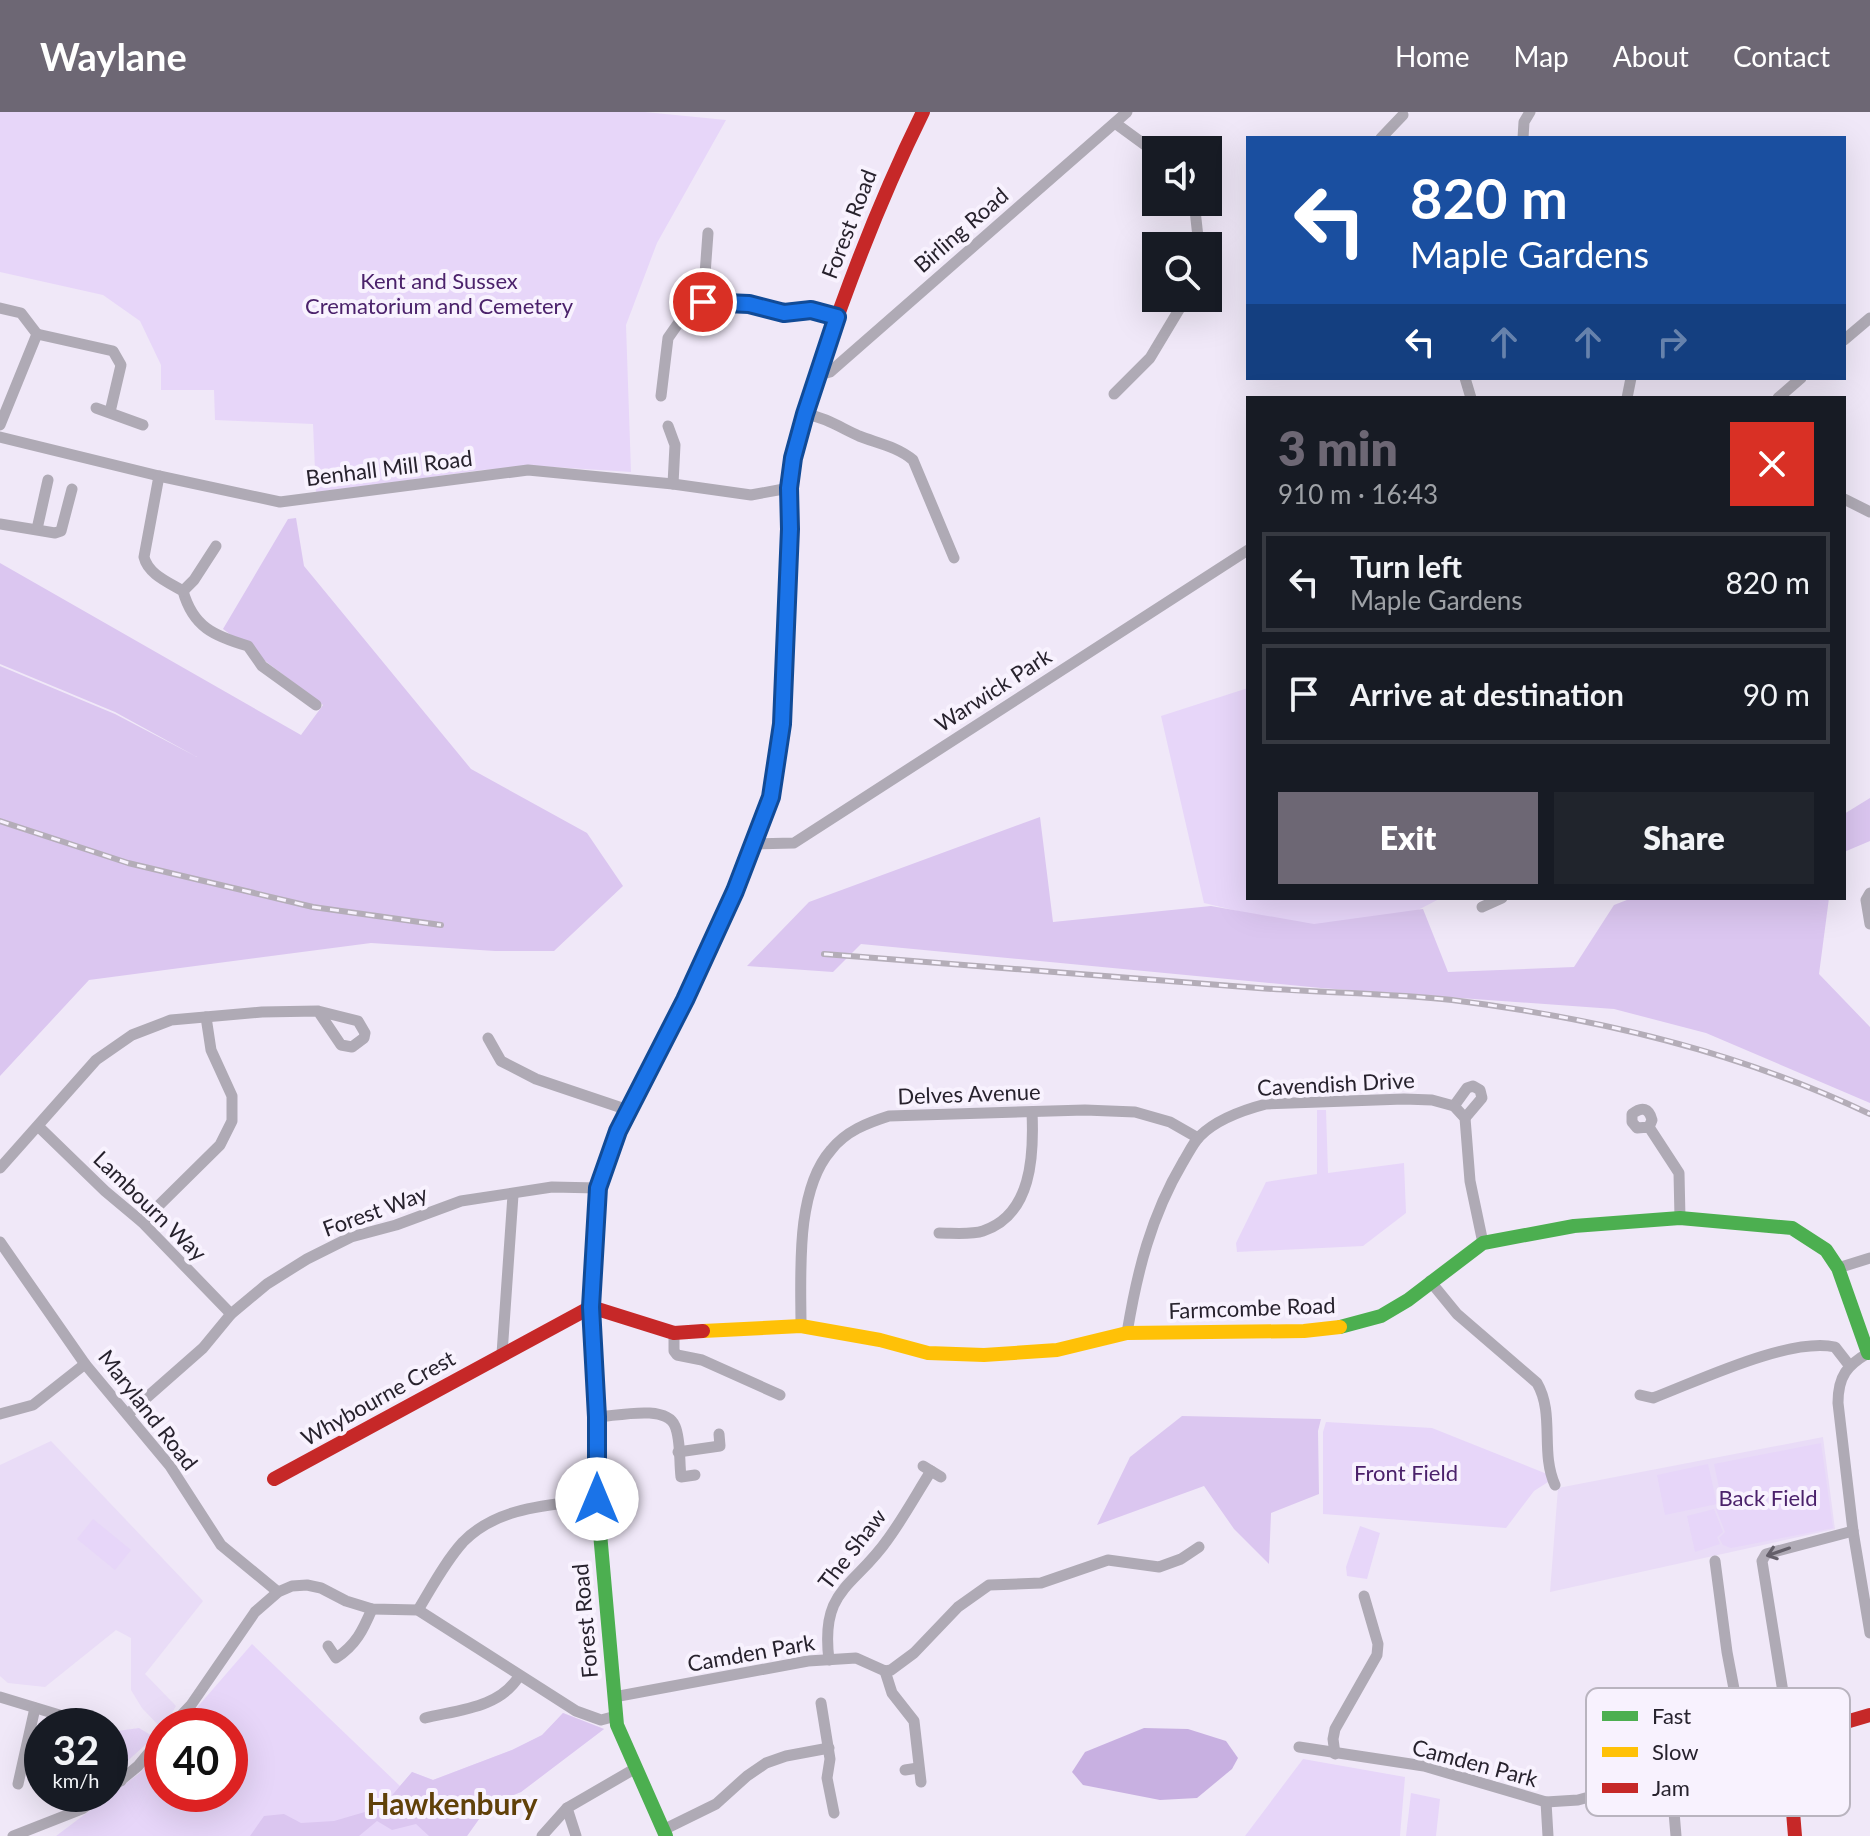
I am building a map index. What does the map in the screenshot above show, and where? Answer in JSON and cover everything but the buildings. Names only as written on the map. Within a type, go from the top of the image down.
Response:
[{"type":"street","name":"Forest Road","points":[[665,1833],[616,1716],[614,1697],[597,1499],[597,1417],[591,1307],[598,1188],[609,1151],[628,1110],[704,961],[771,797],[782,724],[789,488],[793,458],[837,317],[886,187],[923,112]]},
{"type":"street","name":"Birling Road","points":[[819,375],[830,372],[1127,112]]},
{"type":"street","points":[[1523,136],[1524,122],[1530,112]]},
{"type":"street","points":[[1383,136],[1403,115]]},
{"type":"street","points":[[1115,123],[1142,143]]},
{"type":"street","points":[[703,302],[708,233]]},
{"type":"street","points":[[661,396],[668,338],[689,308],[703,302],[749,304],[784,313],[811,310],[837,317]]},
{"type":"street","points":[[0,308],[21,313],[37,334],[113,351],[121,365],[110,412]]},
{"type":"street","points":[[1114,394],[1150,358],[1178,312]]},
{"type":"street","points":[[1846,338],[1870,318]]},
{"type":"street","points":[[0,425],[37,334]]},
{"type":"street","points":[[1780,396],[1799,380]]},
{"type":"street","points":[[96,408],[143,425]]},
{"type":"street","points":[[805,414],[825,418],[856,435],[905,453],[913,460],[954,558]]},
{"type":"street","points":[[668,426],[675,445],[673,484]]},
{"type":"street","name":"Benhall Mill Road","points":[[0,437],[280,502],[528,470],[751,495],[789,488]]},
{"type":"street","points":[[159,476],[144,557],[146,565],[183,591],[188,608],[200,623],[218,637],[248,646],[258,670],[316,705]]},
{"type":"street","points":[[37,529],[48,480]]},
{"type":"street","points":[[0,524],[55,533],[61,531],[72,489]]},
{"type":"street","points":[[1846,500],[1870,512]]},
{"type":"street","points":[[183,591],[216,546]]},
{"type":"street","name":"Warwick Park","points":[[754,844],[794,843],[1246,551]]},
{"type":"street","points":[[1870,893],[1866,900],[1870,924]]},
{"type":"street","points":[[1482,907],[1498,900]]},
{"type":"street","points":[[0,1168],[96,1060],[132,1035],[171,1020],[318,1011]]},
{"type":"street","points":[[142,1222],[220,1145],[232,1121],[232,1096],[211,1050],[206,1017]]},
{"type":"street","points":[[488,1038],[501,1061],[536,1079],[628,1110]]},
{"type":"street","points":[[1465,1118],[1482,1098],[1480,1090],[1473,1086],[1467,1088],[1454,1106],[1465,1118],[1470,1181],[1483,1243]]},
{"type":"street","name":"Cavendish Drive","points":[[1127,1333],[1146,1240],[1168,1188],[1198,1138],[1230,1117],[1266,1104],[1404,1099],[1432,1100],[1454,1106]]},
{"type":"street","points":[[939,1233],[982,1232],[1007,1219],[1022,1199],[1034,1146],[1032,1112]]},
{"type":"street","name":"Delves Avenue","points":[[801,1326],[807,1201],[830,1150],[852,1131],[889,1116],[1135,1112],[1170,1122],[1198,1138]]},
{"type":"street","name":"Lambourn Way","points":[[39,1127],[142,1222],[231,1314]]},
{"type":"street","points":[[1649,1127],[1679,1173],[1680,1218]]},
{"type":"street","name":"Forest Way","points":[[128,1414],[203,1348],[231,1314],[267,1284],[351,1237],[396,1225],[461,1201],[552,1187],[598,1188]]},
{"type":"street","points":[[502,1354],[513,1195]]},
{"type":"street","name":"Farmcombe Road","points":[[591,1307],[674,1333],[801,1326],[880,1340],[928,1353],[984,1355],[1057,1350],[1127,1333],[1304,1331],[1350,1326],[1381,1316],[1408,1300],[1483,1243],[1574,1226],[1680,1218],[1792,1228],[1826,1250],[1838,1268],[1869,1353]]},
{"type":"street","name":"Maryland Road","points":[[0,1242],[85,1364],[170,1466],[221,1545],[278,1592]]},
{"type":"street","points":[[1838,1268],[1870,1258]]},
{"type":"street","points":[[1430,1281],[1457,1314],[1537,1383],[1546,1398],[1548,1470],[1555,1485]]},
{"type":"street","name":"Whybourne Crest","points":[[274,1479],[591,1307]]},
{"type":"street","points":[[674,1333],[674,1351],[677,1355],[702,1360],[780,1395]]},
{"type":"street","points":[[1640,1395],[1653,1398],[1764,1356],[1813,1345],[1835,1347],[1849,1365]]},
{"type":"street","points":[[1869,1353],[1849,1365],[1841,1377],[1838,1403],[1853,1531],[1870,1633]]},
{"type":"street","points":[[0,1414],[33,1405],[85,1364]]},
{"type":"street","points":[[597,1417],[660,1412],[670,1418],[676,1427],[681,1477],[695,1475]]},
{"type":"street","points":[[678,1452],[720,1446],[719,1434]]},
{"type":"street","name":"The Shaw","points":[[829,1660],[829,1621],[839,1592],[888,1540],[932,1471]]},
{"type":"street","points":[[418,1610],[443,1569],[471,1535],[513,1512],[597,1499]]},
{"type":"street","points":[[1782,1688],[1762,1561],[1766,1554],[1853,1531]]},
{"type":"street","points":[[921,1782],[914,1721],[892,1693],[885,1671],[903,1662],[958,1607],[989,1585],[1041,1583],[1108,1560],[1159,1567],[1194,1551],[1196,1567]]},
{"type":"street","points":[[1715,1561],[1733,1688]]},
{"type":"street","points":[[188,1708],[255,1612],[278,1592],[292,1586],[321,1588],[346,1601],[372,1609],[418,1610],[590,1718],[601,1720],[616,1716]]},
{"type":"street","points":[[1335,1754],[1333,1739],[1337,1708],[1356,1690],[1377,1655],[1378,1644],[1364,1596]]},
{"type":"street","points":[[325,1665],[360,1637],[372,1609]]},
{"type":"street","points":[[328,1646],[336,1658]]},
{"type":"street","name":"Camden Park","points":[[614,1697],[777,1665],[829,1660],[856,1658],[885,1671]]},
{"type":"street","points":[[425,1718],[496,1700],[513,1686],[519,1676]]},
{"type":"street","points":[[0,1697],[35,1708]]},
{"type":"street","points":[[821,1703],[829,1748],[827,1778],[834,1813]]},
{"type":"street","points":[[1850,1721],[1870,1715]]},
{"type":"street","name":"Camden Park","points":[[1299,1747],[1424,1766],[1546,1802],[1586,1798]]},
{"type":"street","points":[[665,1833],[716,1804],[766,1763],[829,1748]]},
{"type":"street","points":[[18,1784],[24,1757]]},
{"type":"street","points":[[128,1775],[144,1759]]},
{"type":"street","points":[[542,1836],[567,1808],[636,1768]]},
{"type":"street","points":[[905,1770],[918,1768]]},
{"type":"street","name":"Camden Park","points":[[1546,1802],[1548,1836]]},
{"type":"street","points":[[567,1808],[576,1836]]},
{"type":"street","points":[[13,1836],[74,1812]]},
{"type":"street","points":[[1674,1816],[1676,1836]]},
{"type":"street","points":[[1793,1816],[1795,1836]]},
{"type":"shaded area","points":[[296,518],[304,566],[471,769],[587,833],[623,886],[554,951],[495,951],[371,943],[89,980],[0,1076],[0,666],[115,714],[197,757],[115,712],[0,664],[0,563],[301,735],[323,705],[223,629],[288,519]]},
{"type":"shaded area","points":[[1870,798],[1870,841],[1846,851],[1846,813]]},
{"type":"shaded area","points":[[1040,817],[1053,922],[1211,906],[1314,924],[1423,909],[1448,972],[1574,967],[1614,905],[1627,900],[1829,900],[1819,974],[1870,1027],[1870,1103],[1706,1033],[1614,1009],[1321,988],[861,944],[833,972],[747,966],[809,902]]},
{"type":"shaded area","points":[[1182,1416],[1321,1419],[1318,1431],[1319,1494],[1271,1513],[1269,1564],[1234,1529],[1204,1486],[1097,1525],[1130,1457]]},
{"type":"shaded area","points":[[1823,1437],[1835,1529],[1550,1592],[1558,1488]]},
{"type":"shaded area","points":[[51,1441],[203,1601],[145,1674],[175,1708],[142,1708],[131,1690],[131,1638],[116,1630],[45,1687],[8,1683],[0,1676],[0,1465]]},
{"type":"shaded area","points":[[563,1713],[604,1729],[521,1792],[489,1805],[467,1836],[429,1836],[416,1824],[392,1830],[377,1821],[359,1836],[250,1836],[264,1816],[284,1814],[301,1823],[334,1821],[382,1807],[412,1772],[433,1780],[512,1750],[542,1735]]},
{"type":"shaded area","points":[[1144,1728],[1188,1729],[1226,1741],[1238,1758],[1232,1769],[1197,1798],[1160,1800],[1083,1785],[1072,1772],[1085,1752]]},
{"type":"green space","name":"Kent and Sussex Crematorium and Cemetery","points":[[0,112],[645,112],[726,120],[657,243],[626,325],[631,472],[537,466],[482,470],[316,493],[313,424],[215,420],[214,390],[161,390],[161,365],[140,321],[103,295],[0,272]]},
{"type":"green space","points":[[1246,689],[1246,900],[1437,900],[1395,922],[1317,930],[1204,903],[1161,716]]},
{"type":"green space","points":[[1317,1110],[1326,1110],[1328,1173],[1404,1163],[1406,1213],[1363,1246],[1237,1252],[1236,1243],[1266,1182],[1317,1174]]},
{"type":"green space","name":"Front Field","points":[[1326,1422],[1432,1428],[1547,1474],[1548,1482],[1534,1491],[1506,1528],[1323,1514],[1323,1432]]},
{"type":"green space","name":"Back Field","points":[[1821,1443],[1833,1528],[1731,1548],[1723,1545],[1719,1538],[1725,1532],[1716,1509],[1723,1507],[1714,1464]]},
{"type":"green space","points":[[1708,1464],[1717,1504],[1665,1515],[1657,1475]]},
{"type":"green space","points":[[1714,1509],[1723,1532],[1717,1537],[1720,1544],[1695,1552],[1687,1516]]},
{"type":"green space","points":[[93,1519],[131,1550],[115,1570],[77,1539]]},
{"type":"green space","points":[[1360,1526],[1380,1533],[1367,1579],[1347,1576],[1346,1567]]},
{"type":"green space","points":[[252,1644],[400,1786],[412,1772],[433,1780],[512,1750],[543,1735],[563,1713],[604,1729],[521,1792],[489,1805],[467,1836],[56,1836],[88,1812],[128,1812],[128,1782],[144,1769],[144,1812],[248,1812],[248,1708],[197,1708]]},
{"type":"green space","points":[[139,1728],[144,1731],[144,1746],[128,1760],[128,1730]]},
{"type":"green space","points":[[1303,1759],[1405,1777],[1400,1836],[1245,1836]]},
{"type":"green space","points":[[1411,1793],[1440,1799],[1436,1836],[1406,1836]]},
{"type":"railway","points":[[0,821],[128,863],[313,907],[441,925]]},
{"type":"railway","points":[[824,954],[1428,998],[1506,1007],[1613,1027],[1718,1055],[1769,1072],[1870,1114]]},
{"type":"traffic: fast","points":[[720,924],[771,797],[782,724],[790,510]]},
{"type":"traffic: fast","points":[[1340,1327],[1381,1316],[1408,1300],[1483,1243],[1574,1226],[1680,1218],[1792,1228],[1826,1250],[1838,1268],[1868,1353]]},
{"type":"traffic: fast","points":[[597,1423],[597,1499],[617,1725],[666,1836]]},
{"type":"traffic: slow","points":[[703,1331],[801,1326],[880,1340],[928,1353],[984,1355],[1057,1350],[1127,1333],[1304,1331],[1340,1327]]},
{"type":"traffic: jam","points":[[790,510],[795,453],[822,361],[868,235],[923,112]]},
{"type":"traffic: jam","points":[[597,1423],[591,1307],[598,1188],[618,1131],[720,924]]},
{"type":"traffic: jam","points":[[274,1479],[591,1307],[674,1333],[703,1331]]},
{"type":"traffic: jam","points":[[1850,1721],[1870,1715]]},
{"type":"traffic: jam","points":[[1793,1816],[1795,1836]]},
{"type":"district","name":"Hawkenbury","points":[[452,1805]]},
{"type":"route","points":[[597,1499],[597,1417],[591,1307],[598,1188],[618,1131],[685,1000],[735,891],[771,797],[782,724],[789,488],[793,458],[837,317],[811,310],[784,313],[749,304],[703,302]]}]
